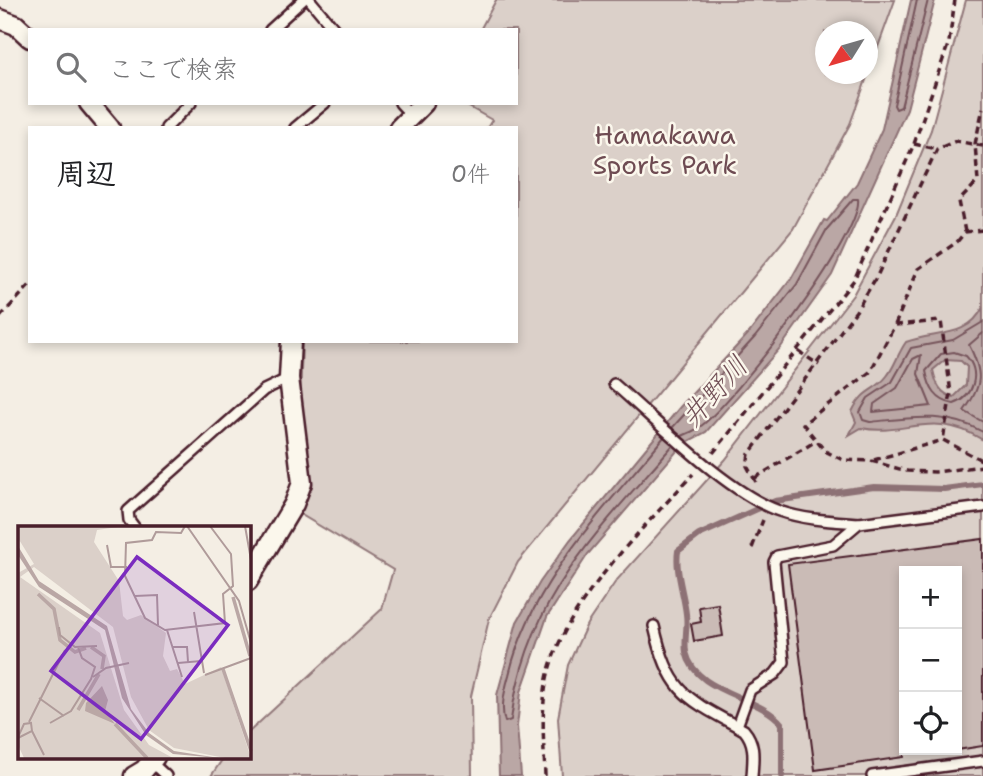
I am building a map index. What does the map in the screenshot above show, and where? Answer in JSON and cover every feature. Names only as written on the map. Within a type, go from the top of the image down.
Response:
[{"type":"street","points":[[0,19],[16,24],[28,36]]},
{"type":"street","points":[[91,105],[108,126]]},
{"type":"street","points":[[250,578],[294,504],[302,483],[289,378],[291,343]]},
{"type":"street","points":[[134,776],[153,760]]},
{"type":"lane","points":[[272,28],[303,0]]},
{"type":"lane","points":[[310,0],[333,28]]},
{"type":"lane","points":[[168,126],[189,105]]},
{"type":"lane","points":[[297,126],[323,105]]},
{"type":"lane","points":[[134,526],[129,520],[128,512],[264,390],[289,378]]},
{"type":"lane","points":[[614,384],[739,491],[779,511],[821,521],[859,523],[983,508]]},
{"type":"lane","points":[[737,726],[746,697],[760,681],[775,674],[784,662],[774,562],[776,556],[833,545],[859,523]]},
{"type":"lane","points":[[654,626],[665,667],[677,687],[704,709],[745,730],[753,743],[752,776]]},
{"type":"lane","points":[[153,760],[166,776]]},
{"type":"lane","points":[[872,776],[983,761]]},
{"type":"path","points":[[710,457],[854,281],[914,144],[949,43],[955,0]]},
{"type":"path","points":[[965,232],[959,201],[978,181],[975,144],[983,108]]},
{"type":"path","points":[[914,144],[937,149],[956,141],[983,146]]},
{"type":"path","points":[[747,466],[749,454],[818,365],[877,276],[937,149]]},
{"type":"path","points":[[983,230],[965,232],[957,242],[918,269],[895,325],[870,372],[803,424],[824,451],[844,460],[871,461],[907,471],[935,472],[983,463]]},
{"type":"path","points":[[0,317],[28,287]]},
{"type":"path","points":[[895,325],[941,321],[951,393],[943,440]]},
{"type":"path","points":[[798,351],[818,365]]},
{"type":"path","points":[[871,461],[943,440],[983,463]]},
{"type":"path","points":[[755,478],[817,441]]},
{"type":"path","points":[[545,776],[543,735],[546,682],[575,613],[635,538],[700,467]]},
{"type":"green space","name":"Hamakawa Sports Park","points":[[496,0],[895,0],[878,47],[878,21],[815,21],[815,84],[865,84],[850,124],[793,229],[518,562],[489,619],[471,696],[472,776],[211,776],[223,758],[250,758],[250,731],[382,609],[393,570],[300,514],[310,486],[300,404],[302,343],[518,343],[518,126],[488,126],[492,120],[466,105],[518,105],[518,28],[481,28]]},
{"type":"green space","points":[[966,0],[983,0],[983,776],[562,776],[558,718],[568,665],[587,624],[616,581],[725,460],[853,295],[896,215],[931,130]]},
{"type":"water","name":"井野川","points":[[911,0],[935,0],[907,109],[832,275],[781,347],[706,432],[683,444],[588,554],[547,617],[521,692],[517,726],[521,776],[499,776],[497,695],[517,622],[540,582],[570,540],[680,407],[749,333],[791,279],[824,220],[827,221],[857,183],[882,129]]},
{"type":"water","points":[[983,307],[983,440],[949,426],[934,425],[877,430],[861,428],[849,435],[856,422],[852,412],[856,404],[887,376],[906,342],[959,329],[977,317]],"holes":[[[945,360],[961,361],[967,367],[966,385],[954,397],[939,388],[933,370]]]},
{"type":"building","points":[[983,539],[983,746],[962,749],[962,566],[899,566],[899,755],[904,757],[815,770],[788,564]]},
{"type":"building","points":[[718,604],[723,636],[694,641],[691,624],[701,622],[699,607]]},
{"type":"waterway","points":[[782,776],[782,724],[758,706],[714,686],[692,666],[686,652],[685,606],[678,551],[699,535],[775,501],[874,487],[944,489],[983,484]]}]
